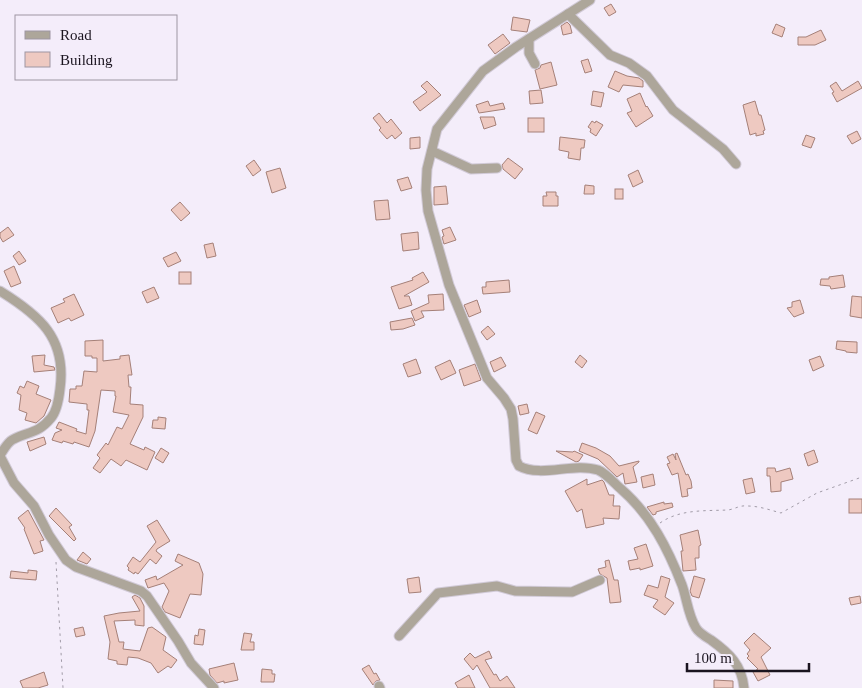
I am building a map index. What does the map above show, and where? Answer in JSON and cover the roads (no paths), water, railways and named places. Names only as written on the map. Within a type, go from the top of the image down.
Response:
[{"type":"street","points":[[590,0],[529,38],[483,71],[438,129],[427,169],[428,211],[449,285],[477,357],[487,378],[511,408],[516,460],[519,466],[534,471],[581,468],[599,470],[636,502],[654,527],[682,586],[691,618],[697,630],[733,658],[739,667],[744,688]]},
{"type":"street","points":[[568,14],[610,54],[630,63],[647,76],[673,110],[723,149],[736,164]]},
{"type":"street","points":[[529,38],[528,53],[535,64]]},
{"type":"street","points":[[432,151],[471,169],[497,168]]},
{"type":"street","points":[[0,291],[36,316],[50,333],[60,363],[61,382],[53,416],[39,430],[10,440],[0,455],[14,483],[34,506],[49,535],[66,560],[76,567],[141,590],[178,641],[191,663],[214,688]]},
{"type":"street","points":[[399,636],[438,593],[497,586],[515,590],[572,592],[600,580]]}]
